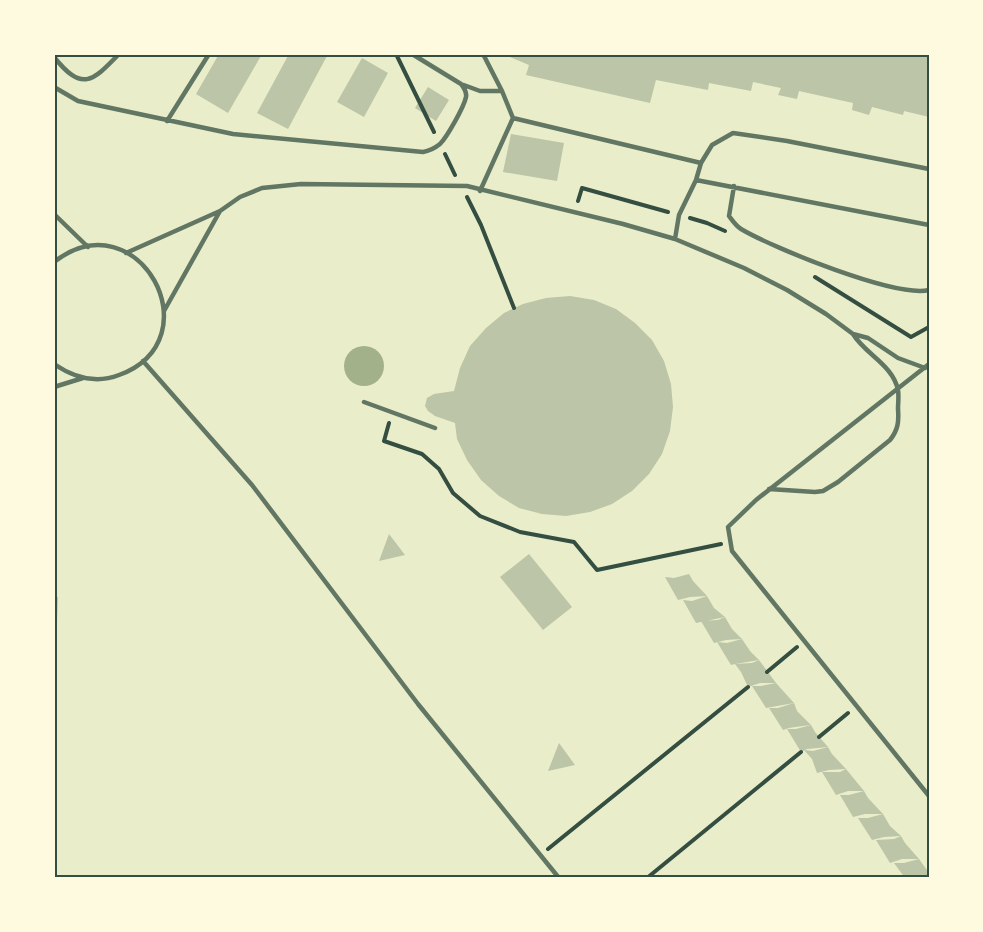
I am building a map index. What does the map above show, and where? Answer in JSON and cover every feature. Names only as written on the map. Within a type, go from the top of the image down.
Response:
[{"type":"lane","points":[[54,57],[71,76],[87,79],[102,73],[120,54]]},
{"type":"lane","points":[[167,121],[208,54]]},
{"type":"lane","points":[[412,54],[461,84],[480,91],[502,91]]},
{"type":"lane","points":[[480,190],[513,118],[483,54]]},
{"type":"lane","points":[[54,87],[78,101],[233,134],[423,152],[434,148],[444,140],[466,96],[466,90],[461,84]]},
{"type":"lane","points":[[513,118],[701,164]]},
{"type":"lane","points":[[675,239],[680,215],[701,164],[712,145],[733,133],[787,141],[929,169]]},
{"type":"lane","points":[[696,180],[929,225]]},
{"type":"lane","points":[[126,253],[220,211],[240,197],[262,188],[301,184],[467,186],[675,239],[744,268],[787,290],[854,334],[868,339],[898,358],[927,366]]},
{"type":"lane","points":[[734,186],[729,216],[739,228],[818,264],[892,287],[929,290]]},
{"type":"lane","points":[[164,313],[220,211]]},
{"type":"lane","points":[[54,214],[88,247]]},
{"type":"lane","points":[[54,262],[65,254],[88,247],[109,247],[126,253],[142,263],[154,277],[161,294],[164,313],[161,331],[154,347],[143,361],[130,371],[99,380],[83,378],[66,372],[54,364]]},
{"type":"lane","points":[[769,489],[815,492],[823,490],[838,482],[890,440],[895,433],[899,422],[897,389],[891,375],[862,346],[854,334]]},
{"type":"lane","points":[[143,361],[252,485],[418,704],[559,878]]},
{"type":"lane","points":[[927,366],[769,489],[728,527],[732,551],[929,796]]},
{"type":"lane","points":[[54,387],[83,378]]},
{"type":"lane","points":[[364,402],[435,428]]},
{"type":"path","points":[[574,212],[582,188],[707,223],[727,232]]},
{"type":"path","points":[[807,273],[911,337],[929,327]]},
{"type":"path","points":[[392,412],[384,441],[423,454],[439,469],[453,493],[480,516],[520,532],[574,542],[597,570],[730,542]]},
{"type":"path","points":[[767,672],[804,641]]},
{"type":"path","points":[[540,855],[748,687]]},
{"type":"path","points":[[819,737],[856,707]]},
{"type":"path","points":[[647,878],[801,752]]},
{"type":"shaded area","points":[[364,346],[378,352],[384,366],[378,380],[364,386],[350,380],[344,366],[350,352]]},
{"type":"building","points":[[219,54],[262,54],[228,113],[196,94]]},
{"type":"building","points":[[289,54],[328,54],[288,129],[257,113]]},
{"type":"building","points":[[507,54],[929,54],[929,117],[904,111],[903,115],[872,107],[869,115],[852,110],[853,103],[799,91],[797,99],[778,95],[781,88],[753,82],[751,91],[709,83],[708,90],[656,80],[650,103],[526,75],[529,65]]},
{"type":"building","points":[[362,58],[388,73],[364,117],[337,102]]},
{"type":"building","points":[[428,87],[449,100],[436,121],[415,108]]},
{"type":"building","points":[[511,134],[564,143],[557,181],[503,172]]},
{"type":"building","points":[[570,296],[594,300],[616,309],[652,340],[664,361],[671,384],[673,407],[670,431],[662,454],[649,474],[632,491],[612,504],[590,512],[566,516],[542,514],[519,508],[499,496],[481,480],[467,460],[457,439],[455,423],[435,416],[425,406],[427,398],[434,394],[454,391],[460,368],[470,346],[504,313],[523,304],[546,298]]},
{"type":"building","points":[[389,534],[405,555],[379,561]]},
{"type":"building","points":[[529,554],[572,607],[543,630],[500,577]]},
{"type":"building","points":[[689,574],[707,596],[678,600],[665,577],[674,578]]},
{"type":"building","points":[[707,596],[714,608],[725,617],[696,623],[683,600],[692,601]]},
{"type":"building","points":[[58,597],[57,622],[54,624],[54,598]]},
{"type":"building","points":[[725,617],[732,629],[742,639],[759,660],[731,665],[717,642],[714,643],[701,621],[718,620]],"holes":[[[742,639],[727,643],[718,642],[726,640]]]},
{"type":"building","points":[[759,660],[776,683],[760,683],[748,687],[735,664],[752,663]]},
{"type":"building","points":[[776,683],[794,703],[766,708],[752,686]]},
{"type":"building","points":[[794,703],[797,711],[811,725],[783,730],[769,708]]},
{"type":"building","points":[[811,725],[846,769],[817,773],[812,759],[804,750],[801,752],[787,729]],"holes":[[[828,747],[813,751],[805,750],[807,749]]]},
{"type":"building","points":[[559,743],[575,765],[548,771]]},
{"type":"building","points":[[846,769],[864,791],[848,791],[836,795],[822,772],[840,772]]},
{"type":"building","points":[[864,791],[883,814],[853,817],[840,795]]},
{"type":"building","points":[[883,814],[890,826],[901,836],[872,840],[858,818]]},
{"type":"building","points":[[901,836],[919,859],[902,859],[890,863],[876,840],[894,839]]},
{"type":"building","points":[[919,859],[929,873],[929,878],[905,878],[894,863],[904,863]]}]
